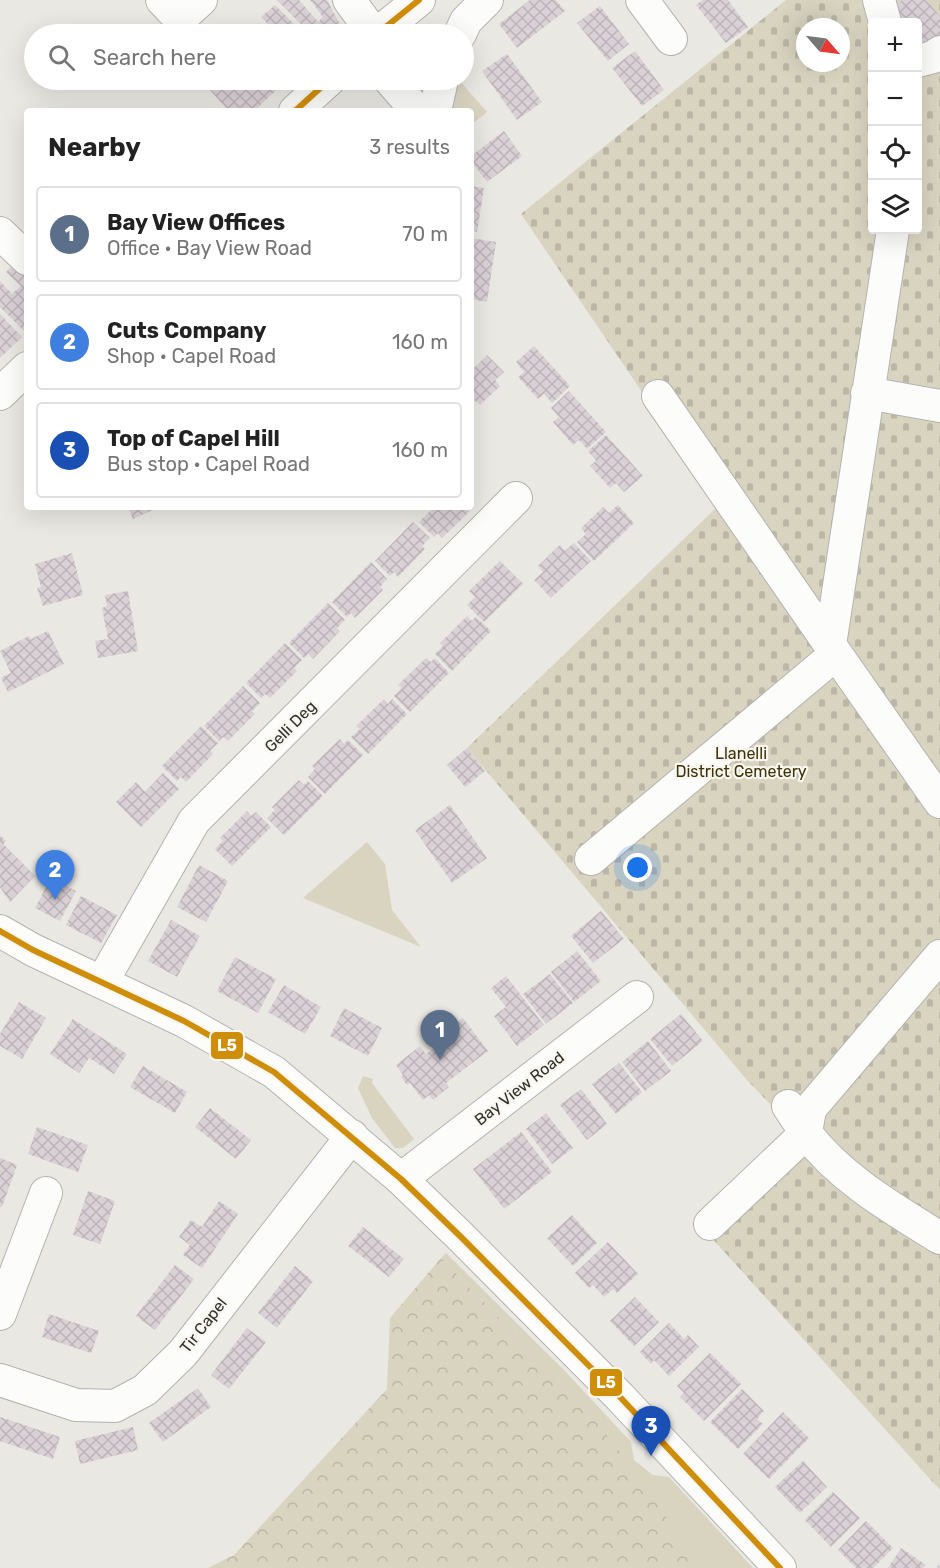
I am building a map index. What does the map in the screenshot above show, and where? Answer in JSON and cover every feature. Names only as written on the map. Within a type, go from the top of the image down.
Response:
[{"type":"street","points":[[162,0],[180,19],[201,0]]},
{"type":"street","points":[[349,0],[367,24]]},
{"type":"street","points":[[388,24],[419,0]]},
{"type":"street","points":[[465,24],[487,0]]},
{"type":"street","points":[[642,0],[671,39]]},
{"type":"street","points":[[879,0],[884,18]]},
{"type":"street","points":[[922,60],[940,52]]},
{"type":"street","points":[[299,108],[318,90]]},
{"type":"street","points":[[399,90],[414,108]]},
{"type":"street","points":[[436,108],[440,90]]},
{"type":"street","points":[[0,233],[24,256]]},
{"type":"street","points":[[591,859],[833,650],[867,393],[892,234]]},
{"type":"street","points":[[0,394],[24,371]]},
{"type":"street","points":[[867,393],[940,406]]},
{"type":"street","points":[[658,396],[940,802]]},
{"type":"street","name":"Gelli Deg","points":[[102,982],[194,821],[516,498]]},
{"type":"street","points":[[0,931],[33,951],[184,1021],[274,1072],[402,1179],[620,1397],[780,1568]]},
{"type":"street","points":[[710,1224],[806,1133],[810,1109],[940,956]]},
{"type":"street","name":"Bay View Road","points":[[402,1179],[638,997]]},
{"type":"street","points":[[788,1106],[825,1158],[878,1199],[940,1238]]},
{"type":"street","name":"Tir Capel","points":[[0,1380],[76,1405],[115,1406],[145,1390],[183,1353],[352,1136]]},
{"type":"street","points":[[0,1314],[46,1192]]},
{"type":"green space","name":"Llanelli District Cemetery","points":[[786,0],[940,0],[940,1490],[700,1225],[794,1137],[787,1122],[747,1080],[467,748],[719,505],[521,214]]},
{"type":"green space","points":[[453,90],[468,90],[487,112],[474,123],[474,108],[450,108]]},
{"type":"green space","points":[[367,842],[385,864],[392,910],[421,947],[303,898]]},
{"type":"green space","points":[[363,1076],[373,1079],[372,1083],[414,1139],[403,1148],[395,1148],[372,1118],[358,1088]]},
{"type":"green space","points":[[446,1253],[563,1369],[631,1442],[634,1460],[653,1475],[669,1477],[753,1568],[700,1568],[569,1389],[441,1258]]},
{"type":"green space","points":[[441,1258],[569,1389],[636,1471],[700,1568],[208,1568],[234,1555],[387,1389],[390,1318]]},
{"type":"building","points":[[277,0],[299,0],[318,22],[323,17],[310,0],[327,0],[340,24],[301,24]]},
{"type":"building","points":[[530,0],[556,0],[565,11],[517,48],[499,24]]},
{"type":"building","points":[[703,0],[728,0],[748,27],[726,43],[696,5]]},
{"type":"building","points":[[902,0],[927,0],[940,17],[940,34],[923,47],[922,18],[902,18],[893,7]]},
{"type":"building","points":[[275,5],[294,24],[268,24],[261,17]]},
{"type":"building","points":[[600,6],[629,44],[608,61],[577,23]]},
{"type":"building","points":[[635,51],[664,90],[642,106],[612,68]]},
{"type":"building","points":[[507,54],[542,102],[517,120],[482,71]]},
{"type":"building","points":[[210,90],[276,90],[257,108],[226,108]]},
{"type":"building","points":[[504,131],[522,156],[487,182],[474,165],[474,154]]},
{"type":"building","points":[[474,186],[484,188],[477,232],[474,232]]},
{"type":"building","points":[[474,238],[496,242],[487,302],[474,300]]},
{"type":"building","points":[[19,259],[24,264],[24,331],[0,307],[0,281],[12,294],[21,286],[6,272]]},
{"type":"building","points":[[0,314],[22,337],[0,358]]},
{"type":"building","points":[[534,346],[570,386],[552,403],[544,394],[538,399],[518,377],[524,372],[516,362]]},
{"type":"building","points":[[487,355],[504,372],[495,380],[500,386],[480,405],[474,400],[474,368]]},
{"type":"building","points":[[569,391],[606,432],[587,449],[579,440],[573,445],[553,422],[559,417],[551,408]]},
{"type":"building","points":[[606,435],[643,476],[624,492],[616,483],[610,488],[590,466],[596,461],[588,451]]},
{"type":"building","points":[[618,505],[634,523],[594,561],[577,542],[586,534],[581,528],[603,507],[609,513]]},
{"type":"building","points":[[129,510],[152,510],[133,519]]},
{"type":"building","points":[[431,510],[470,511],[442,538],[438,533],[434,537],[419,522]]},
{"type":"building","points":[[413,522],[430,538],[422,546],[425,549],[398,577],[394,572],[390,576],[375,561]]},
{"type":"building","points":[[574,543],[591,561],[551,598],[534,580],[543,572],[538,566],[560,545],[565,551]]},
{"type":"building","points":[[72,553],[83,595],[43,606],[37,588],[41,587],[35,564]]},
{"type":"building","points":[[500,561],[523,584],[484,622],[467,605],[475,597],[469,591]]},
{"type":"building","points":[[371,562],[387,579],[380,587],[383,590],[355,618],[351,613],[347,617],[332,602]]},
{"type":"building","points":[[128,591],[138,651],[98,658],[95,641],[108,639],[102,608],[107,606],[105,595]]},
{"type":"building","points":[[328,603],[345,620],[337,628],[340,631],[313,659],[308,654],[304,658],[289,643]]},
{"type":"building","points":[[467,616],[472,621],[476,617],[491,631],[452,671],[435,654],[443,646],[440,643]]},
{"type":"building","points":[[48,631],[64,664],[8,692],[1,678],[11,673],[0,651],[29,636],[31,639]]},
{"type":"building","points":[[285,643],[302,660],[294,668],[297,671],[270,698],[265,694],[261,698],[246,683]]},
{"type":"building","points":[[426,658],[431,662],[435,658],[449,673],[410,712],[394,696],[402,688],[398,685]]},
{"type":"building","points":[[243,686],[260,703],[252,711],[255,714],[228,741],[223,737],[219,741],[204,726]]},
{"type":"building","points":[[384,699],[388,704],[392,699],[407,714],[368,754],[351,737],[360,729],[356,726]]},
{"type":"building","points":[[201,726],[218,743],[210,751],[213,754],[186,782],[181,777],[177,781],[162,766]]},
{"type":"building","points":[[340,739],[344,744],[348,740],[363,755],[325,794],[308,777],[315,769],[312,766]]},
{"type":"building","points":[[467,748],[485,771],[465,787],[447,765]]},
{"type":"building","points":[[163,773],[179,789],[141,827],[116,802],[136,782],[145,792]]},
{"type":"building","points":[[299,780],[304,785],[308,781],[323,796],[284,835],[267,818],[275,810],[272,807]]},
{"type":"building","points":[[450,805],[487,858],[452,883],[415,830]]},
{"type":"building","points":[[247,811],[251,816],[256,812],[271,827],[232,866],[215,849],[223,841],[220,838]]},
{"type":"building","points":[[0,835],[6,841],[3,844],[35,876],[10,902],[0,887]]},
{"type":"building","points":[[199,865],[228,881],[206,922],[177,907]]},
{"type":"building","points":[[51,878],[76,891],[60,921],[35,908]]},
{"type":"building","points":[[81,896],[117,915],[101,943],[66,925]]},
{"type":"building","points":[[601,911],[624,939],[593,963],[571,936]]},
{"type":"building","points":[[171,920],[200,936],[177,977],[148,961]]},
{"type":"building","points":[[577,951],[601,981],[574,1002],[551,972]]},
{"type":"building","points":[[235,957],[276,979],[258,1013],[217,991]]},
{"type":"building","points":[[550,974],[573,1003],[546,1024],[523,994]]},
{"type":"building","points":[[506,976],[544,1025],[517,1046],[494,1016],[506,1007],[491,988]]},
{"type":"building","points":[[284,985],[321,1007],[305,1034],[268,1012]]},
{"type":"building","points":[[19,1002],[46,1018],[22,1059],[0,1046],[0,1034]]},
{"type":"building","points":[[344,1008],[382,1028],[368,1056],[330,1036]]},
{"type":"building","points":[[681,1014],[703,1041],[672,1066],[650,1039]]},
{"type":"building","points":[[463,1018],[488,1051],[446,1083],[449,1087],[433,1100],[429,1095],[423,1100],[410,1083],[407,1085],[396,1065],[420,1046],[426,1054],[440,1044],[441,1046],[457,1033],[452,1026]]},
{"type":"building","points":[[73,1019],[127,1054],[114,1074],[89,1058],[79,1073],[50,1054]]},
{"type":"building","points":[[648,1041],[671,1071],[645,1091],[622,1062]]},
{"type":"building","points":[[619,1063],[642,1092],[616,1114],[592,1084]]},
{"type":"building","points":[[143,1066],[187,1092],[175,1113],[130,1087]]},
{"type":"building","points":[[581,1089],[607,1124],[587,1140],[560,1105]]},
{"type":"building","points":[[210,1108],[251,1140],[236,1159],[195,1127]]},
{"type":"building","points":[[546,1113],[573,1148],[552,1164],[526,1129]]},
{"type":"building","points":[[37,1127],[88,1145],[78,1172],[28,1154]]},
{"type":"building","points":[[521,1132],[552,1172],[504,1209],[473,1169]]},
{"type":"building","points":[[0,1158],[17,1165],[2,1207],[0,1207]]},
{"type":"building","points":[[88,1191],[115,1201],[100,1244],[73,1235]]},
{"type":"building","points":[[219,1201],[238,1214],[202,1268],[183,1255],[190,1245],[179,1237],[191,1220],[202,1227]]},
{"type":"building","points":[[572,1215],[597,1243],[573,1266],[547,1238]]},
{"type":"building","points":[[363,1227],[404,1259],[389,1277],[348,1246]]},
{"type":"building","points":[[608,1242],[638,1274],[617,1293],[613,1289],[604,1297],[593,1285],[589,1288],[575,1273]]},
{"type":"building","points":[[175,1265],[194,1279],[155,1330],[136,1316]]},
{"type":"building","points":[[295,1266],[313,1281],[277,1328],[258,1313]]},
{"type":"building","points":[[635,1297],[659,1322],[634,1346],[610,1321]]},
{"type":"building","points":[[49,1314],[99,1331],[91,1353],[42,1337]]},
{"type":"building","points":[[669,1323],[684,1339],[688,1335],[699,1347],[669,1376],[654,1360],[651,1364],[640,1352]]},
{"type":"building","points":[[247,1328],[266,1342],[229,1389],[211,1375]]},
{"type":"building","points":[[710,1353],[741,1384],[704,1421],[680,1397],[684,1393],[677,1386]]},
{"type":"building","points":[[198,1388],[211,1407],[163,1442],[149,1423]]},
{"type":"building","points":[[742,1389],[764,1411],[757,1419],[763,1424],[738,1449],[710,1422]]},
{"type":"building","points":[[783,1412],[809,1438],[769,1479],[743,1454]]},
{"type":"building","points":[[0,1417],[60,1437],[53,1459],[0,1441]]},
{"type":"building","points":[[133,1427],[138,1450],[80,1464],[75,1441]]},
{"type":"building","points":[[803,1461],[827,1487],[800,1513],[775,1487]]},
{"type":"building","points":[[833,1492],[860,1518],[831,1547],[805,1520]]},
{"type":"building","points":[[866,1521],[893,1548],[873,1568],[856,1568],[838,1550]]},
{"type":"building","points":[[901,1548],[926,1565],[923,1568],[888,1568]]},
{"type":"transit line","name":"L5","points":[[389,24],[419,0]]},
{"type":"transit line","name":"L5","points":[[298,108],[318,90]]},
{"type":"transit line","name":"L5","points":[[0,931],[33,950],[184,1021],[274,1072],[401,1179],[461,1237],[620,1397],[780,1568]]},
{"type":"place","name":"Cuts Company","points":[[55,900]]},
{"type":"place","name":"Bay View Offices","points":[[440,1060]]},
{"type":"place","name":"Top of Capel Hill","points":[[651,1456]]}]
